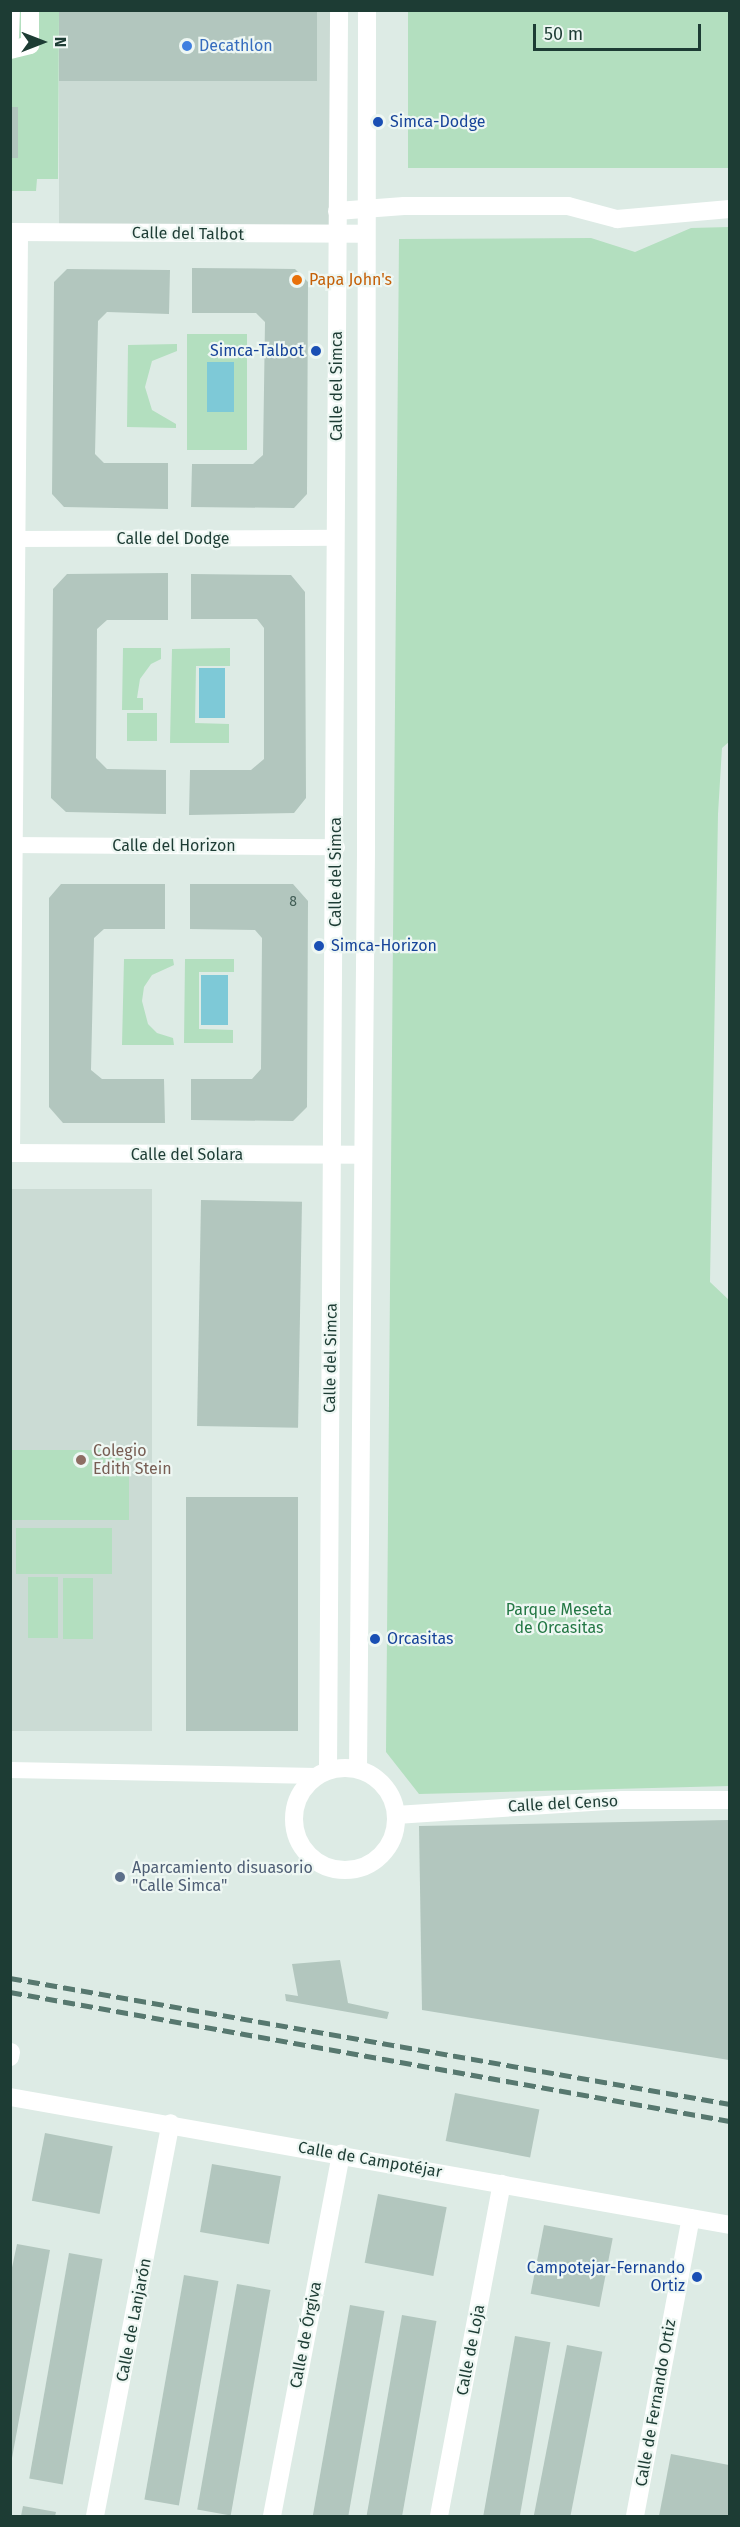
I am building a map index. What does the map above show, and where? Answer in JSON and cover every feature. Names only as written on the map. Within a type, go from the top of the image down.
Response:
[{"type":"street","points":[[10,37],[11,10]]},
{"type":"street","points":[[10,50],[30,45],[30,10]]},
{"type":"street","name":"Calle del Simca","points":[[322,1773],[337,847],[339,10]]},
{"type":"street","name":"Calle del Simca","points":[[357,1768],[363,1155],[367,10]]},
{"type":"street","points":[[337,211],[404,207],[568,207],[617,219],[729,209]]},
{"type":"street","points":[[11,1153],[15,232]]},
{"type":"street","name":"Calle del Talbot","points":[[15,232],[365,234]]},
{"type":"street","name":"Calle del Dodge","points":[[14,539],[336,538]]},
{"type":"street","name":"Calle del Horizon","points":[[14,845],[337,847]]},
{"type":"street","name":"Calle del Solara","points":[[11,1153],[363,1155]]},
{"type":"street","points":[[10,1770],[322,1773],[357,1768],[377,1778],[391,1795],[396,1815],[394,1834],[386,1850],[372,1862],[356,1869],[338,1870],[318,1862],[303,1847],[295,1827],[294,1813],[306,1786],[322,1773]]},
{"type":"street","name":"Calle del Censo","points":[[396,1815],[622,1800],[729,1800]]},
{"type":"street","points":[[10,2057],[11,2052]]},
{"type":"street","name":"Calle de Campotéjar","points":[[10,2097],[171,2123],[729,2225]]},
{"type":"street","name":"Calle de Lanjarón","points":[[95,2517],[171,2123]]},
{"type":"street","name":"Calle de Órgiva","points":[[272,2517],[341,2154]]},
{"type":"street","name":"Calle de Loja","points":[[439,2517],[502,2184]]},
{"type":"street","name":"Calle de Fernando Ortiz","points":[[635,2517],[691,2218]]},
{"type":"shaded area","points":[[59,11],[339,11],[339,233],[59,233]]},
{"type":"shaded area","name":"Colegio Edith Stein","points":[[11,1189],[152,1189],[152,1731],[11,1731]]},
{"type":"green space","points":[[10,11],[59,11],[58,179],[37,179],[36,191],[11,191]]},
{"type":"green space","points":[[408,11],[729,11],[729,168],[408,168]]},
{"type":"green space","name":"Parque Meseta de Orcasitas","points":[[729,227],[730,741],[722,748],[718,814],[710,1282],[730,1301],[729,1786],[419,1794],[386,1752],[399,239],[591,238],[635,252],[691,228]]},
{"type":"green space","points":[[187,334],[247,334],[247,450],[187,450]]},
{"type":"green space","points":[[177,344],[177,351],[152,361],[145,387],[152,410],[176,424],[176,428],[127,427],[128,345]]},
{"type":"green space","points":[[123,648],[161,648],[161,659],[151,664],[140,679],[137,698],[143,698],[143,710],[122,710]]},
{"type":"green space","points":[[230,648],[230,666],[196,666],[195,723],[229,724],[229,743],[170,743],[172,649]]},
{"type":"green space","points":[[127,713],[157,713],[157,741],[127,741]]},
{"type":"green space","points":[[124,959],[173,959],[174,965],[152,975],[144,987],[142,1001],[148,1024],[157,1033],[173,1038],[174,1045],[122,1045]]},
{"type":"green space","points":[[185,959],[234,959],[234,972],[199,972],[199,1029],[233,1030],[233,1043],[184,1043]]},
{"type":"green space","points":[[10,1450],[129,1450],[129,1520],[10,1520]]},
{"type":"green space","points":[[16,1528],[112,1528],[112,1574],[16,1574]]},
{"type":"green space","points":[[28,1577],[58,1577],[58,1638],[28,1638]]},
{"type":"green space","points":[[63,1578],[93,1578],[93,1639],[63,1639]]},
{"type":"water","points":[[207,362],[234,362],[234,412],[207,412]]},
{"type":"water","points":[[199,668],[225,668],[225,718],[199,718]]},
{"type":"water","points":[[201,975],[228,975],[228,1025],[201,1025]]},
{"type":"building","name":"Decathlon","points":[[59,10],[317,10],[317,81],[59,81]]},
{"type":"building","points":[[10,107],[18,107],[18,158],[10,158]]},
{"type":"building","points":[[192,268],[295,269],[308,282],[307,494],[294,508],[191,507],[192,464],[253,464],[263,455],[265,322],[256,313],[192,313]]},
{"type":"building","points":[[67,269],[170,270],[169,314],[107,312],[98,321],[95,454],[104,463],[168,463],[168,509],[64,507],[52,494],[54,282]]},
{"type":"building","points":[[168,573],[168,620],[107,620],[97,629],[96,758],[107,769],[166,770],[166,814],[66,812],[51,798],[53,589],[67,574]]},
{"type":"building","points":[[191,574],[291,575],[305,592],[306,798],[294,813],[189,815],[190,770],[251,770],[264,759],[264,628],[257,619],[191,619]]},
{"type":"building","points":[[61,884],[165,884],[165,929],[104,929],[94,938],[91,1070],[102,1079],[164,1079],[165,1123],[63,1123],[49,1107],[49,898]]},
{"type":"building","points":[[190,884],[293,884],[308,901],[307,1107],[293,1121],[191,1120],[191,1079],[252,1079],[261,1069],[262,938],[255,930],[190,929]]},
{"type":"building","points":[[201,1200],[302,1202],[298,1428],[197,1426]]},
{"type":"building","points":[[186,1497],[298,1497],[298,1731],[186,1731]]},
{"type":"building","points":[[729,1820],[729,2060],[422,2010],[419,1826]]},
{"type":"building","points":[[340,1960],[348,2003],[389,2012],[387,2019],[286,2001],[285,1994],[298,1996],[292,1964]]},
{"type":"building","points":[[455,2093],[539,2109],[530,2158],[446,2141]]},
{"type":"building","points":[[45,2133],[113,2146],[100,2214],[32,2201]]},
{"type":"building","points":[[212,2164],[281,2176],[269,2244],[200,2232]]},
{"type":"building","points":[[378,2194],[447,2207],[433,2276],[365,2263]]},
{"type":"building","points":[[544,2225],[613,2238],[599,2307],[531,2294]]},
{"type":"building","points":[[17,2244],[50,2250],[12,2458],[10,2277]]},
{"type":"building","points":[[69,2253],[102,2259],[63,2484],[29,2479]]},
{"type":"building","points":[[184,2275],[218,2281],[179,2506],[144,2500]]},
{"type":"building","points":[[237,2284],[270,2290],[231,2515],[197,2510]]},
{"type":"building","points":[[350,2305],[384,2311],[348,2516],[313,2516]]},
{"type":"building","points":[[402,2315],[436,2321],[402,2516],[367,2516]]},
{"type":"building","points":[[515,2336],[550,2342],[520,2516],[483,2516]]},
{"type":"building","points":[[567,2345],[602,2352],[570,2516],[534,2516]]},
{"type":"building","points":[[671,2454],[729,2465],[729,2516],[659,2516]]},
{"type":"building","points":[[23,2506],[56,2512],[55,2516],[21,2516]]},
{"type":"railway","points":[[10,1978],[730,2104]]},
{"type":"railway","points":[[10,1992],[730,2121]]},
{"type":"place","name":"Decathlon","points":[[187,46]]},
{"type":"place","name":"Simca-Dodge","points":[[378,122]]},
{"type":"place","name":"Papa John's","points":[[297,280]]},
{"type":"place","name":"Simca-Talbot","points":[[316,351]]},
{"type":"place","name":"Simca-Horizon","points":[[319,946]]},
{"type":"place","name":"Colegio Edith Stein","points":[[81,1460]]},
{"type":"place","name":"Orcasitas","points":[[375,1639]]},
{"type":"place","name":"Aparcamiento disuasorio \"Calle Simca\"","points":[[120,1877]]},
{"type":"place","name":"Campotejar-Fernando Ortiz","points":[[697,2277]]}]
